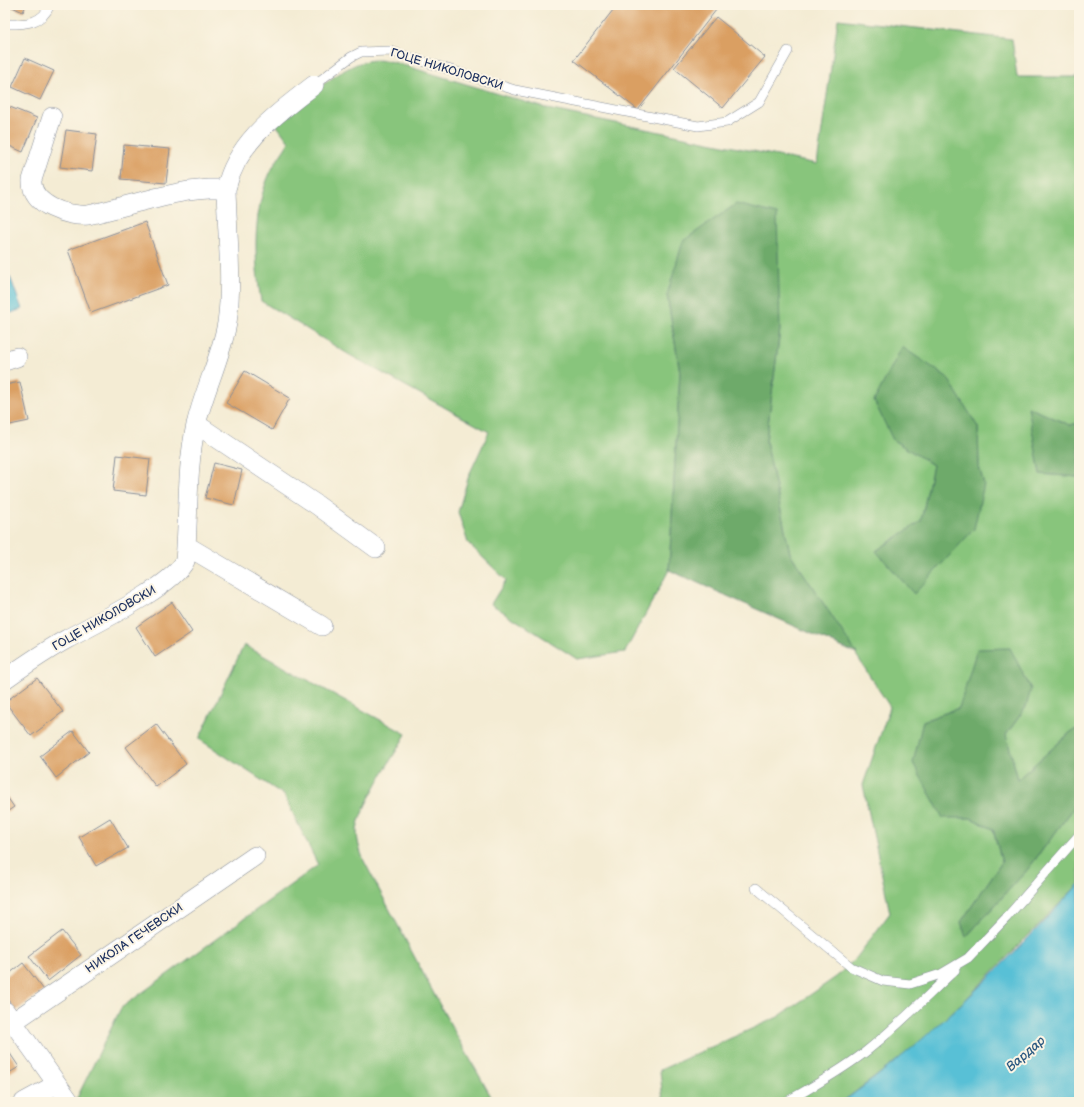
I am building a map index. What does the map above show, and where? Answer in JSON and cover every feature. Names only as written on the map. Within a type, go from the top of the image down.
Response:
[{"type":"street","name":"ГОЦЕ НИКОЛОВСКИ","points":[[5,679],[65,640],[130,604],[170,578],[178,572],[185,561],[192,452],[196,424],[204,395],[220,354],[226,323],[229,273],[226,189],[233,166],[245,146],[271,119],[314,85]]},
{"type":"street","points":[[52,117],[32,180],[32,189],[37,198],[60,210],[81,216],[186,191],[210,188],[226,189]]},
{"type":"street","points":[[196,424],[317,505],[376,548]]},
{"type":"street","points":[[187,546],[322,626]]},
{"type":"street","name":"НИКОЛА ГЕЧЕВСКИ","points":[[70,1102],[9,1016],[255,856]]},
{"type":"street","points":[[24,1102],[57,1084]]},
{"type":"lane","points":[[5,24],[29,24],[39,19],[48,11],[50,5]]},
{"type":"lane","name":"ГОЦЕ НИКОЛОВСКИ","points":[[314,85],[350,57],[361,52],[390,51],[515,90],[698,126],[727,122],[759,102],[788,51]]},
{"type":"lane","points":[[786,1102],[831,1075],[887,1034],[968,958],[1079,835]]},
{"type":"lane","points":[[756,888],[851,967],[883,981],[910,984],[941,974],[968,958]]},
{"type":"green space","points":[[838,19],[1012,39],[1017,77],[1079,77],[1079,423],[1070,425],[1029,408],[1040,474],[1079,477],[1079,728],[1072,731],[1018,779],[1006,735],[1026,707],[959,708],[923,721],[943,817],[971,818],[993,829],[1002,862],[961,922],[966,937],[1028,869],[1079,801],[1079,884],[964,1001],[916,1046],[842,1102],[663,1102],[660,1070],[778,1017],[836,977],[857,957],[890,913],[863,785],[890,707],[790,553],[766,441],[780,329],[667,295],[680,372],[669,570],[625,652],[577,659],[491,604],[506,580],[468,543],[458,512],[469,475],[489,432],[348,354],[261,301],[256,252],[256,235],[260,202],[271,171],[289,142],[275,123],[330,79],[353,66],[370,60],[393,62],[552,110],[817,164]],"holes":[[[978,427],[979,467],[984,484],[876,551],[921,521],[933,465],[893,440]]]},
{"type":"green space","points":[[736,204],[777,214],[780,329],[766,441],[790,553],[857,654],[669,570],[680,372],[667,295],[683,241]]},
{"type":"green space","points":[[902,347],[947,377],[978,427],[979,467],[984,484],[974,529],[914,594],[876,551],[921,521],[933,465],[893,440],[874,401]]},
{"type":"green space","points":[[1028,407],[1070,425],[1079,423],[1079,477],[1040,474]]},
{"type":"green space","points":[[244,645],[406,734],[377,783],[363,811],[357,831],[359,846],[364,861],[443,1011],[494,1102],[75,1102],[121,1008],[318,865],[284,795],[199,739]]},
{"type":"green space","points":[[1010,648],[1031,689],[1026,707],[1006,735],[1018,779],[1072,731],[1079,728],[1079,801],[1028,869],[966,937],[961,922],[1002,862],[993,829],[971,818],[943,818],[913,763],[923,721],[959,708],[977,649]]},
{"type":"water","points":[[10,277],[22,309],[8,314],[5,304],[5,279]]},
{"type":"water","name":"Вардар","points":[[1079,884],[1079,1102],[842,1102],[906,1053],[936,1027],[1024,943]]},
{"type":"building","points":[[8,5],[26,5],[23,12]]},
{"type":"building","points":[[617,5],[720,5],[638,110],[574,60]]},
{"type":"building","points":[[716,17],[765,57],[723,108],[674,68]]},
{"type":"building","points":[[25,58],[54,71],[40,100],[12,87]]},
{"type":"building","points":[[5,105],[37,118],[23,152],[5,144]]},
{"type":"building","points":[[66,130],[97,134],[92,171],[60,167]]},
{"type":"building","points":[[124,145],[170,149],[166,183],[121,179]]},
{"type":"building","points":[[145,222],[168,285],[91,313],[68,250]]},
{"type":"building","points":[[245,371],[290,398],[272,430],[226,403]]},
{"type":"building","points":[[20,382],[29,421],[5,426],[5,385]]},
{"type":"building","points":[[117,455],[150,459],[146,495],[113,491]]},
{"type":"building","points":[[214,463],[242,470],[234,505],[205,498]]},
{"type":"building","points":[[172,602],[192,632],[155,657],[136,627]]},
{"type":"building","points":[[37,678],[63,712],[31,736],[5,702]]},
{"type":"building","points":[[156,724],[186,764],[156,787],[126,747]]},
{"type":"building","points":[[73,731],[89,752],[56,778],[40,756]]},
{"type":"building","points":[[5,794],[14,807],[5,813]]},
{"type":"building","points":[[110,818],[128,848],[96,866],[79,837]]},
{"type":"building","points":[[62,931],[81,955],[48,981],[29,956]]},
{"type":"building","points":[[23,963],[44,990],[16,1011],[5,996],[5,977]]},
{"type":"building","points":[[5,1046],[19,1067],[9,1073],[5,1066]]}]
